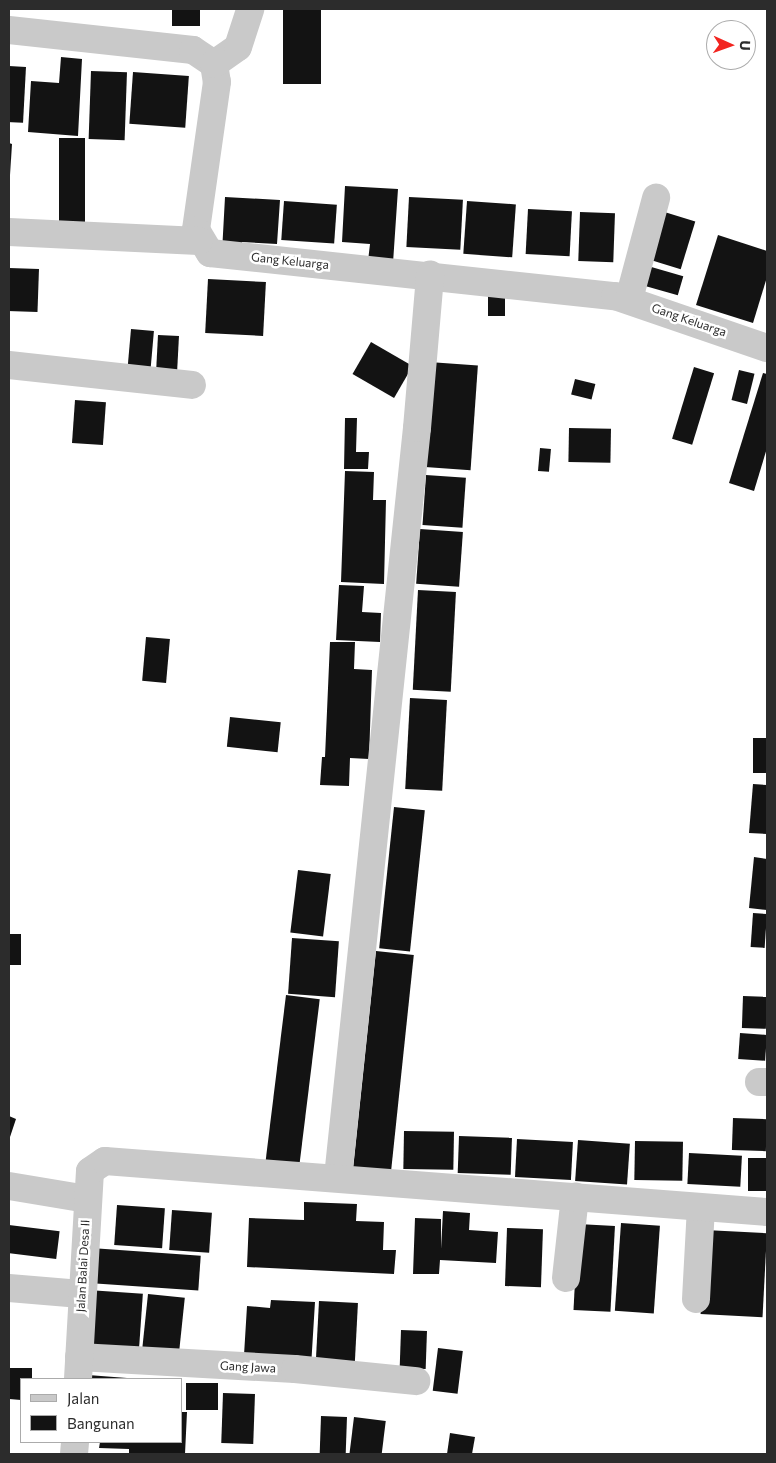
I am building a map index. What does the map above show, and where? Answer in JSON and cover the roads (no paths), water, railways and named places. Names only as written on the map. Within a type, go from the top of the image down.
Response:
[{"type":"street","points":[[214,64],[238,46],[250,9]]},
{"type":"street","points":[[9,30],[193,50],[214,64],[217,82],[196,230],[199,241],[9,232]]},
{"type":"street","points":[[629,299],[656,198]]},
{"type":"street","name":"Gang Keluarga","points":[[199,241],[210,253],[430,275],[629,299],[767,348]]},
{"type":"street","points":[[430,275],[338,1177],[767,1212]]},
{"type":"street","points":[[9,365],[192,385]]},
{"type":"street","name":"Jalan Balai Desa II","points":[[79,1368],[81,1294],[90,1171],[106,1161],[338,1177]]},
{"type":"street","points":[[9,1186],[87,1199]]},
{"type":"street","points":[[566,1278],[575,1196]]},
{"type":"street","points":[[696,1299],[701,1208]]},
{"type":"street","points":[[9,1288],[81,1294]]},
{"type":"street","name":"Gang Jawa","points":[[79,1368],[296,1369],[416,1381]]}]
